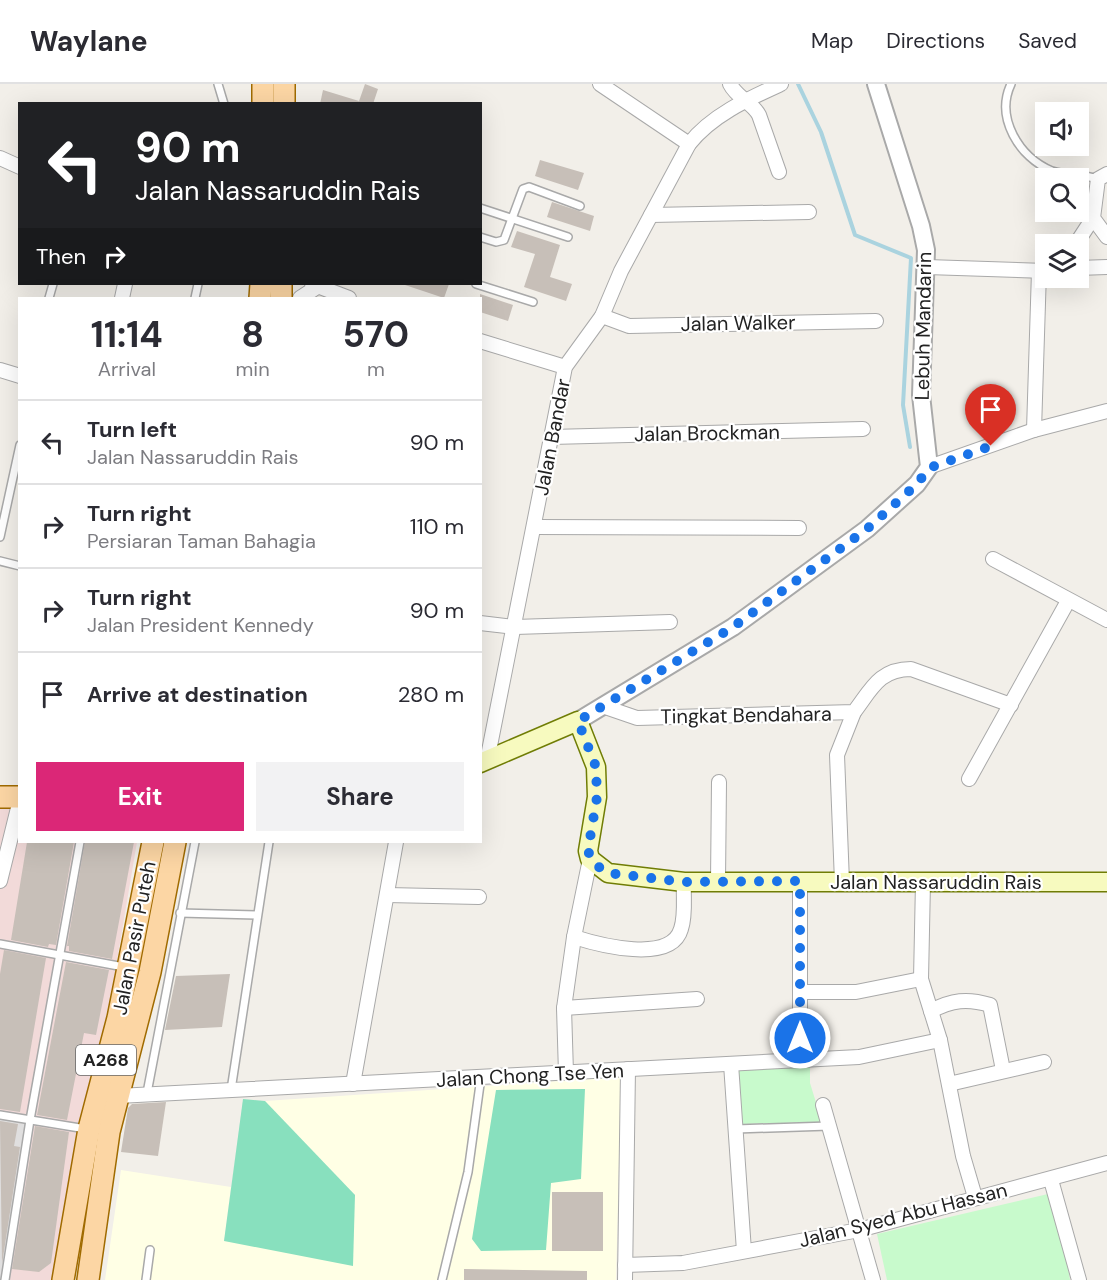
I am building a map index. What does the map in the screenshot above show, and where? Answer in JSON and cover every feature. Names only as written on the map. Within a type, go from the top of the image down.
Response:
[{"type":"main road","points":[[263,84],[263,102]]},
{"type":"main road","points":[[284,84],[284,102]]},
{"type":"main road","points":[[483,762],[578,721],[596,767],[597,797],[588,850],[590,859]]},
{"type":"main road","points":[[0,797],[18,799]]},
{"type":"main road","name":"Jalan Pasir Puteh","points":[[63,1280],[89,1130],[129,968],[153,843]]},
{"type":"main road","name":"Jalan Pasir Puteh","points":[[88,1280],[109,1132],[150,972],[175,843]]},
{"type":"main road","name":"Jalan Nassaruddin Rais","points":[[590,859],[608,873],[684,882],[1107,882]]},
{"type":"street","points":[[600,84],[689,144]]},
{"type":"street","points":[[730,84],[759,115],[779,172]]},
{"type":"street","name":"Jalan Bandar","points":[[483,762],[515,627],[565,367],[602,316],[621,271],[689,144],[704,127],[744,101],[781,84]]},
{"type":"street","name":"Lebuh Mandarin","points":[[876,84],[921,226],[927,267],[921,395],[929,468]]},
{"type":"street","points":[[0,158],[18,165]]},
{"type":"street","points":[[1083,234],[1093,218],[1102,177]]},
{"type":"street","points":[[651,215],[809,212]]},
{"type":"street","points":[[1093,218],[1107,237]]},
{"type":"street","points":[[927,267],[1035,271]]},
{"type":"street","points":[[1089,268],[1107,267]]},
{"type":"street","points":[[301,297],[314,285],[346,297]]},
{"type":"street","points":[[1034,430],[1041,288]]},
{"type":"street","name":"Jalan Walker","points":[[602,316],[629,326],[876,321]]},
{"type":"street","points":[[482,342],[565,367]]},
{"type":"street","points":[[0,370],[18,375]]},
{"type":"street","points":[[578,721],[752,614],[867,529],[917,484],[929,468],[1034,430],[1107,411]]},
{"type":"street","name":"Jalan Brockman","points":[[550,437],[863,429]]},
{"type":"street","points":[[535,527],[799,528]]},
{"type":"street","points":[[993,559],[1107,620]]},
{"type":"street","points":[[969,779],[1068,601]]},
{"type":"street","points":[[482,623],[515,627],[670,622]]},
{"type":"street","name":"Tingkat Bendahara","points":[[602,706],[637,718],[854,712],[883,675],[897,669],[911,669],[1011,705]]},
{"type":"street","points":[[842,882],[837,755],[854,712]]},
{"type":"street","points":[[718,881],[719,782]]},
{"type":"street","points":[[0,881],[18,807]]},
{"type":"street","points":[[353,1084],[396,843]]},
{"type":"street","points":[[566,1073],[564,1008],[574,938],[590,859]]},
{"type":"street","points":[[800,881],[800,1060]]},
{"type":"street","points":[[574,938],[604,946],[648,950],[672,943],[681,929],[684,882]]},
{"type":"street","points":[[923,882],[921,979],[940,1040],[963,1156],[975,1197]]},
{"type":"street","points":[[387,895],[479,897]]},
{"type":"street","points":[[800,992],[856,992],[921,979]]},
{"type":"street","points":[[564,1008],[697,999]]},
{"type":"street","points":[[931,1011],[959,1000],[974,1000],[990,1005],[1003,1070]]},
{"type":"street","name":"Jalan Chong Tse Yen","points":[[118,1096],[859,1057],[940,1040]]},
{"type":"street","points":[[949,1084],[1044,1062]]},
{"type":"street","points":[[731,1064],[744,1251]]},
{"type":"street","points":[[625,1280],[628,1070]]},
{"type":"street","points":[[823,1105],[873,1280]]},
{"type":"street","name":"Jalan Syed Abu Hassan","points":[[625,1265],[683,1263],[859,1230],[975,1197],[1051,1180],[1107,1163]]},
{"type":"street","points":[[1051,1180],[1079,1280]]},
{"type":"lane","points":[[218,84],[223,102]]},
{"type":"lane","points":[[1011,84],[1005,104],[1005,113],[1011,132],[1022,148],[1037,162],[1053,171],[1102,177]]},
{"type":"lane","points":[[482,238],[496,242],[504,240],[523,189],[529,187],[580,206]]},
{"type":"lane","points":[[482,209],[568,237]]},
{"type":"lane","points":[[479,285],[533,302]]},
{"type":"lane","points":[[0,537],[18,454]]},
{"type":"lane","points":[[0,561],[18,566]]},
{"type":"lane","points":[[5,1280],[58,955],[80,843]]},
{"type":"lane","points":[[147,1093],[195,843]]},
{"type":"lane","points":[[231,1090],[268,843]]},
{"type":"lane","points":[[180,914],[256,915]]},
{"type":"lane","points":[[0,944],[129,968]]},
{"type":"lane","points":[[442,1280],[468,1172],[481,1077]]},
{"type":"lane","points":[[0,1115],[89,1130]]},
{"type":"lane","points":[[736,1129],[829,1126]]},
{"type":"lane","points":[[146,1280],[150,1250]]},
{"type":"shaded area","points":[[18,800],[18,843],[137,843],[63,1280],[7,1280],[30,1122],[0,1116],[0,801]]},
{"type":"shaded area","points":[[621,1077],[616,1280],[105,1280],[121,1170],[231,1187],[224,1241],[355,1195],[265,1101]]},
{"type":"shaded area","points":[[0,1116],[30,1122],[7,1280],[0,1280]]},
{"type":"green space","points":[[810,1066],[810,1083],[822,1122],[742,1124],[738,1069]]},
{"type":"green space","points":[[585,1089],[581,1179],[551,1183],[546,1250],[481,1251],[472,1239],[496,1090]]},
{"type":"green space","points":[[243,1099],[265,1101],[355,1195],[353,1266],[224,1241]]},
{"type":"green space","points":[[1048,1194],[1067,1260],[1070,1280],[887,1280],[877,1234]]},
{"type":"building","points":[[365,84],[378,89],[374,102],[359,102]]},
{"type":"building","points":[[323,90],[359,101],[359,102],[320,102]]},
{"type":"building","points":[[540,160],[584,173],[578,190],[535,176]]},
{"type":"building","points":[[552,202],[594,216],[590,231],[547,217]]},
{"type":"building","points":[[517,231],[560,245],[550,277],[572,284],[566,301],[524,287],[535,254],[511,247]]},
{"type":"building","points":[[405,285],[449,285],[444,297]]},
{"type":"building","points":[[480,294],[513,305],[508,321],[482,313],[482,297]]},
{"type":"building","points":[[27,843],[74,843],[56,945],[49,944],[48,947],[11,940]]},
{"type":"building","points":[[85,843],[134,843],[112,959],[69,951],[69,946],[67,946]]},
{"type":"building","points":[[4,950],[46,958],[20,1112],[0,1109],[0,974]]},
{"type":"building","points":[[66,962],[109,970],[96,1035],[84,1033],[67,1120],[37,1115]]},
{"type":"building","points":[[230,974],[222,1027],[165,1030],[176,976]]},
{"type":"building","points":[[166,1102],[158,1156],[121,1152],[128,1108],[132,1104]]},
{"type":"building","points":[[0,1121],[18,1124],[14,1146],[20,1147],[2,1264]]},
{"type":"building","points":[[35,1126],[69,1132],[51,1263],[39,1272],[12,1269]]},
{"type":"building","points":[[552,1192],[603,1192],[603,1251],[552,1251]]},
{"type":"building","points":[[464,1269],[587,1271],[587,1280],[464,1280]]},
{"type":"waterway","points":[[798,84],[821,132],[855,235],[911,258],[903,405],[910,447]]},
{"type":"route","points":[[800,1038],[800,881],[684,882],[608,873],[600,868],[590,859],[588,850],[597,797],[596,767],[578,721],[733,627],[867,529],[917,484],[929,468],[991,446]]}]
